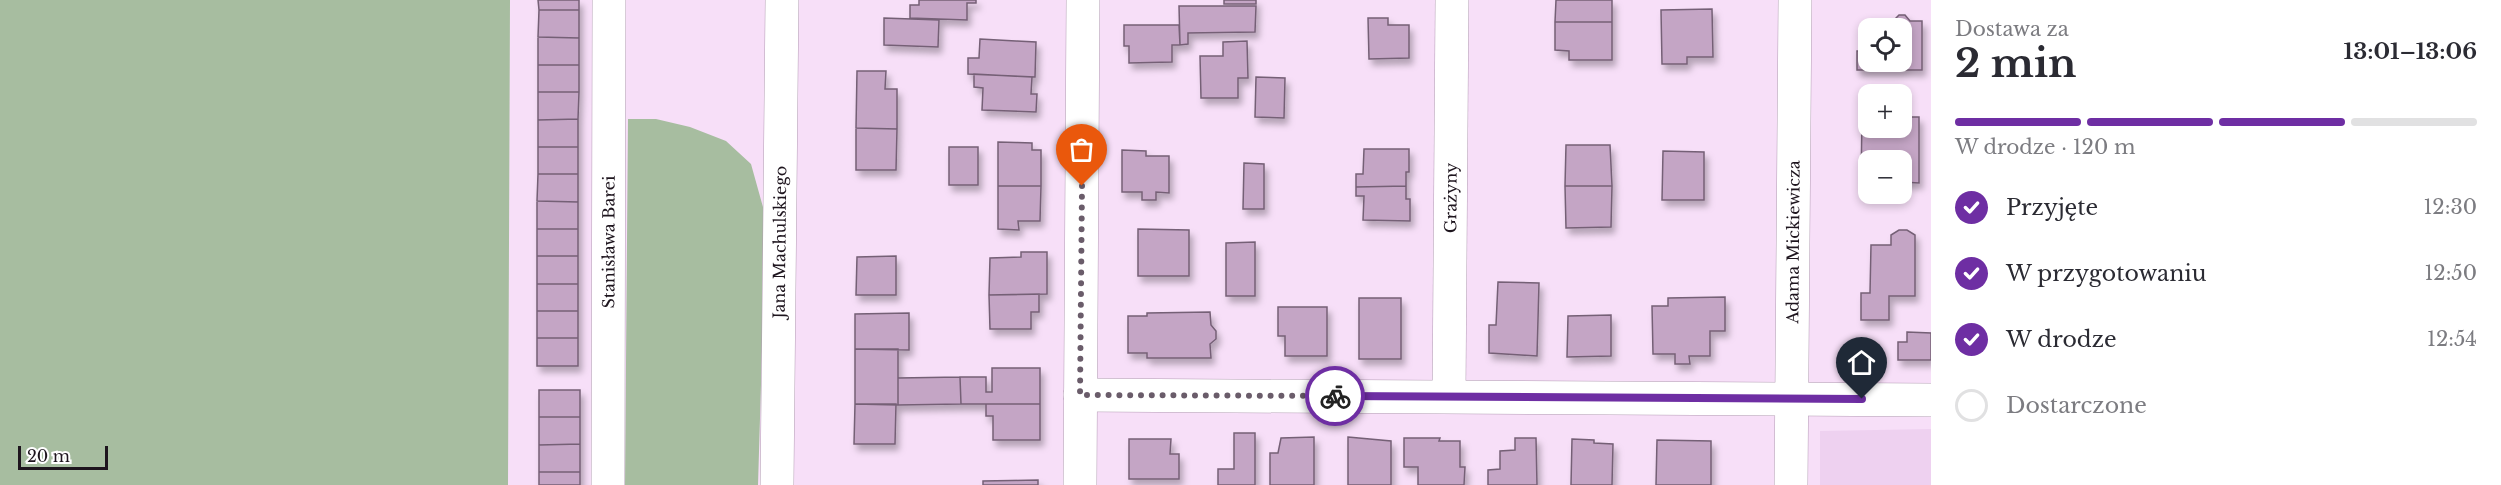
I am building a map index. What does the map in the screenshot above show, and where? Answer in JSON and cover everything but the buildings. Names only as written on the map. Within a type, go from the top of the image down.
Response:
[{"type":"street","name":"Stanisława Barei","points":[[609,0],[609,485]]},
{"type":"street","name":"Jana Machulskiego","points":[[777,485],[782,0]]},
{"type":"street","points":[[1080,485],[1083,0]]},
{"type":"street","name":"Grażyny","points":[[1449,396],[1452,0]]},
{"type":"street","name":"Adama Mickiewicza","points":[[1791,485],[1795,0]]},
{"type":"street","points":[[1080,395],[1931,400]]},
{"type":"shaded area","points":[[1931,429],[1931,485],[1820,485],[1820,431]]},
{"type":"green space","points":[[0,0],[510,0],[508,485],[0,485]]},
{"type":"green space","points":[[628,119],[656,119],[690,127],[726,141],[751,164],[766,218],[758,485],[625,485]]},
{"type":"way so far","points":[[1082,186],[1080,395],[1335,396]]},
{"type":"route","points":[[1335,396],[1862,399]]}]
